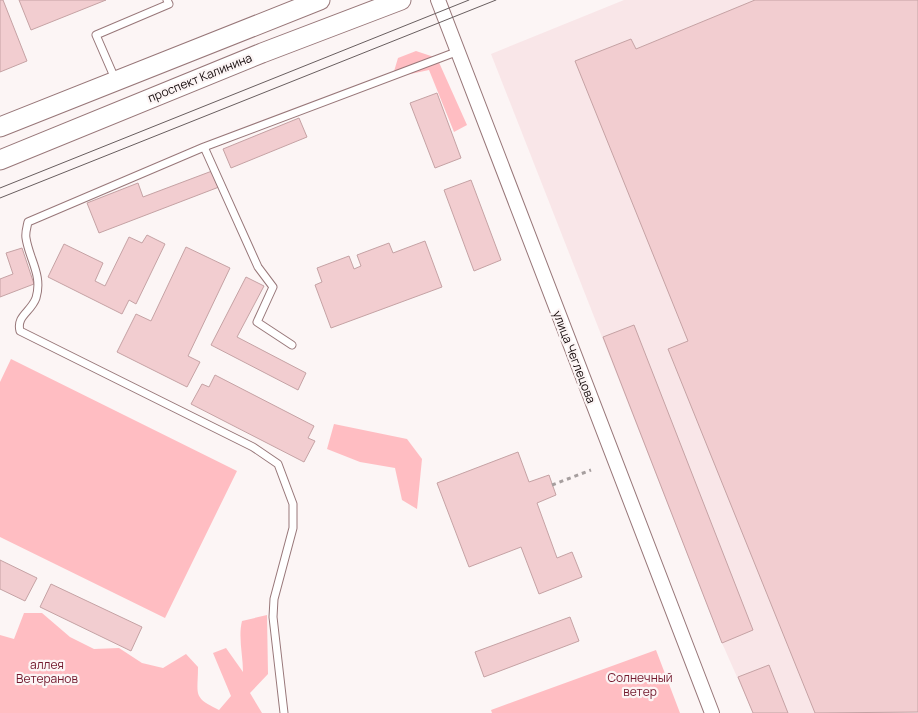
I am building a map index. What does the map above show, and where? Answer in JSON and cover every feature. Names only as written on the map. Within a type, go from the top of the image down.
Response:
[{"type":"main road","points":[[0,128],[320,0]]},
{"type":"main road","name":"проспект Калинина","points":[[0,160],[262,53],[401,0]]},
{"type":"street","name":"улица Чеглецова","points":[[438,0],[456,52],[712,713]]},
{"type":"lane","points":[[116,81],[96,35],[169,4],[167,0]]},
{"type":"lane","points":[[284,713],[273,617],[274,599],[293,528],[293,504],[278,464],[253,447],[20,331],[20,319],[30,309],[36,298],[37,270],[26,236],[28,222],[204,147],[456,52]]},
{"type":"lane","points":[[204,147],[258,267],[273,286],[257,322],[292,345]]},
{"type":"path","points":[[552,485],[591,470]]},
{"type":"shaded area","points":[[624,0],[918,0],[918,713],[753,713],[722,643],[491,54]]},
{"type":"green space","points":[[416,51],[437,58],[467,125],[454,132],[429,70],[392,78],[398,58]]},
{"type":"green space","points":[[11,359],[237,471],[165,618],[0,537],[0,382]]},
{"type":"green space","points":[[334,424],[407,439],[422,459],[417,509],[402,500],[395,468],[360,462],[327,449]]},
{"type":"green space","name":"аллея Ветеранов","points":[[24,613],[42,613],[70,637],[94,649],[119,648],[142,663],[163,668],[186,654],[198,667],[198,694],[200,698],[219,710],[231,696],[213,653],[226,648],[243,672],[242,621],[267,615],[268,674],[250,693],[262,713],[0,713],[0,635],[14,639]]},
{"type":"green space","name":"Солнечный ветер","points":[[656,650],[680,713],[492,713],[491,710]]},
{"type":"building","points":[[0,0],[3,0],[27,61],[0,72]]},
{"type":"building","points":[[19,0],[106,0],[31,30]]},
{"type":"building","points":[[755,0],[918,0],[918,712],[815,713],[668,349],[688,341],[575,61],[631,39],[636,49]]},
{"type":"building","points":[[437,93],[461,158],[435,168],[410,103]]},
{"type":"building","points":[[299,118],[307,137],[231,168],[223,149]]},
{"type":"building","points":[[212,171],[219,187],[99,233],[87,203],[138,183],[143,197]]},
{"type":"building","points":[[471,180],[501,260],[474,271],[444,190]]},
{"type":"building","points":[[147,235],[165,244],[136,304],[129,300],[122,314],[48,277],[64,244],[103,263],[95,281],[105,286],[129,237],[142,243]]},
{"type":"building","points":[[425,241],[442,287],[331,328],[315,285],[322,282],[317,268],[349,256],[354,269],[361,266],[357,255],[389,243],[393,253]]},
{"type":"building","points":[[186,247],[230,268],[188,356],[200,362],[187,387],[117,352],[136,314],[151,321]]},
{"type":"building","points":[[22,248],[34,284],[0,297],[0,279],[13,274],[6,253]]},
{"type":"building","points":[[246,277],[264,286],[237,337],[306,373],[298,390],[211,345]]},
{"type":"building","points":[[634,325],[753,630],[722,643],[603,337]]},
{"type":"building","points":[[215,375],[314,426],[308,438],[315,441],[304,462],[191,404],[202,384],[209,387]]},
{"type":"building","points":[[518,452],[529,482],[549,475],[556,495],[537,503],[557,558],[572,552],[582,577],[539,594],[521,547],[469,567],[437,483]]},
{"type":"building","points":[[0,560],[37,578],[25,601],[0,589]]},
{"type":"building","points":[[51,584],[142,627],[131,651],[40,607]]},
{"type":"building","points":[[570,617],[579,641],[484,677],[475,652]]},
{"type":"building","points":[[769,665],[788,713],[753,713],[738,677]]},
{"type":"tram line","points":[[0,188],[469,0]]},
{"type":"tram line","points":[[0,198],[496,0]]}]
